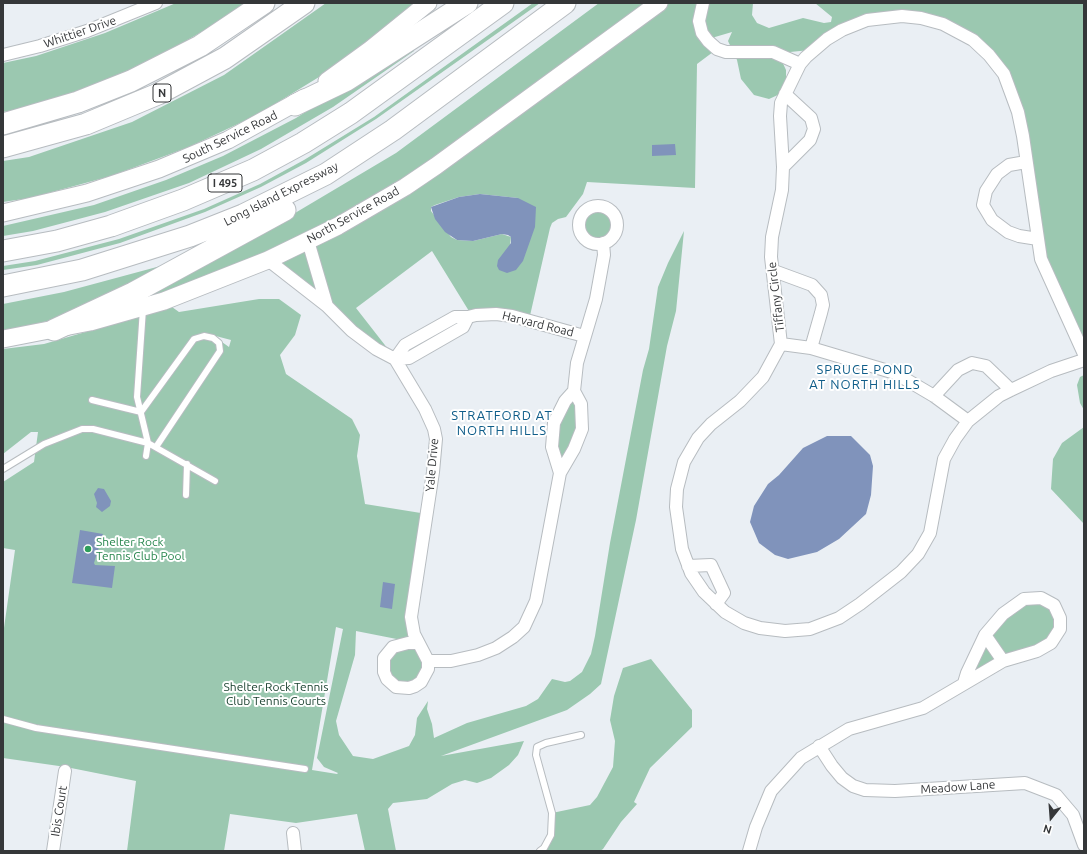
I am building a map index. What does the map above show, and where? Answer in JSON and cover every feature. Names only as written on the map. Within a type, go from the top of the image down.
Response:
[{"type":"highway","name":"N","points":[[3,124],[78,102],[131,81],[200,46],[264,3]]},
{"type":"highway","name":"N","points":[[3,147],[86,124],[158,94],[226,58],[304,3]]},
{"type":"highway","points":[[295,104],[347,80],[467,3]]},
{"type":"highway","name":"I 495","points":[[3,251],[44,244],[111,226],[183,200],[253,170],[308,140],[351,113],[503,3]]},
{"type":"highway","name":"Long Island Expressway","points":[[3,286],[82,270],[190,236],[244,215],[326,174],[393,130],[565,3]]},
{"type":"highway","points":[[54,330],[133,293],[292,206],[326,174]]},
{"type":"main road","name":"South Service Road","points":[[3,213],[87,193],[159,169],[228,140],[295,104],[356,61],[428,3]]},
{"type":"main road","name":"North Service Road","points":[[3,339],[54,330],[143,307],[200,288],[268,260],[308,241],[372,207],[430,170],[659,3]]},
{"type":"street","name":"Whittier Drive","points":[[3,55],[40,46],[87,31],[156,3]]},
{"type":"street","points":[[703,3],[699,21],[702,33],[717,49],[726,52],[773,52],[800,64]]},
{"type":"street","name":"Tiffany Circle","points":[[1084,354],[1045,273],[1040,259],[1018,112],[1004,74],[973,40],[943,24],[921,18],[902,16],[867,20],[842,30],[827,39],[800,64],[782,103],[780,116],[783,168],[780,201],[772,237],[771,257],[774,271],[781,344],[756,386],[710,424],[698,438],[684,462],[677,489],[676,506],[682,549],[691,573],[704,592],[716,604],[744,623],[760,628],[785,631],[810,629],[825,624],[860,604],[901,572],[918,554],[930,533],[944,459],[955,439],[968,421],[1000,396],[1011,390],[1051,371],[1084,360]]},
{"type":"street","points":[[783,168],[810,140],[814,129],[812,118],[785,94]]},
{"type":"street","points":[[1026,162],[1009,165],[997,174],[986,191],[983,205],[992,220],[1008,232],[1019,236],[1038,239]]},
{"type":"street","points":[[308,241],[327,306]]},
{"type":"street","points":[[560,473],[552,447],[554,423],[565,402],[574,392],[578,356],[596,299],[604,255],[603,243]]},
{"type":"street","points":[[268,260],[327,306],[352,331],[376,349],[395,359]]},
{"type":"street","points":[[774,271],[812,284],[821,295],[823,306],[822,313],[811,348]]},
{"type":"street","name":"Harvard Road","points":[[395,359],[409,358],[463,327],[468,318],[476,315],[496,314],[512,316],[584,336]]},
{"type":"street","points":[[781,344],[811,348],[895,373],[934,396],[968,421]]},
{"type":"street","name":"Yale Drive","points":[[395,359],[425,408],[434,429],[436,439],[433,472],[412,617],[414,634],[428,661]]},
{"type":"street","points":[[934,396],[958,370],[972,363],[986,366],[1011,390]]},
{"type":"street","points":[[418,642],[400,644],[388,652],[383,665],[387,679],[396,687],[402,688],[415,686],[425,676],[428,661],[451,661],[478,655],[496,648],[513,637],[524,627],[536,600],[560,473],[574,449],[582,429],[581,404],[574,392]]},
{"type":"street","points":[[688,566],[711,565],[724,593],[716,604]]},
{"type":"street","points":[[750,851],[756,827],[771,791],[801,758],[849,729],[923,708],[964,683],[978,678],[1003,661],[1037,651],[1051,643],[1060,629],[1060,618],[1054,605],[1041,598],[1024,599],[1003,614],[985,636],[967,672],[964,683]]},
{"type":"street","points":[[985,636],[1003,661]]},
{"type":"street","name":"Meadow Lane","points":[[819,746],[842,778],[853,786],[865,790],[889,791],[1025,783],[1056,795],[1073,815],[1084,845]]},
{"type":"street","name":"Ibis Court","points":[[53,851],[65,771]]},
{"type":"street","points":[[293,832],[295,851]]},
{"type":"lane","points":[[143,307],[137,397],[148,443],[146,456]]},
{"type":"lane","points":[[141,412],[194,339],[204,336],[213,338],[219,343],[220,350],[216,357],[156,447]]},
{"type":"lane","points":[[92,400],[141,412]]},
{"type":"lane","points":[[3,469],[44,444],[82,429],[92,429],[148,443],[215,481]]},
{"type":"lane","points":[[186,495],[187,464]]},
{"type":"lane","points":[[3,719],[36,728],[305,769]]},
{"type":"lane","points":[[540,851],[544,848],[551,835],[552,813],[536,750],[542,744],[581,735]]},
{"type":"green space","points":[[176,3],[246,3],[224,19],[170,50],[104,82],[30,107],[3,112],[3,63],[36,56],[105,33]]},
{"type":"green space","points":[[326,3],[417,3],[363,48],[257,115],[189,147],[111,176],[30,198],[3,202],[3,161],[29,157],[132,122],[224,75]]},
{"type":"green space","points":[[533,3],[540,3],[376,119],[306,163],[261,187],[205,212],[120,243],[37,265],[3,270],[3,266],[35,261],[119,239],[204,209],[260,184],[304,160],[374,117]]},
{"type":"green space","points":[[599,3],[647,3],[414,174],[322,228],[230,270],[133,303],[290,216],[396,153]]},
{"type":"green space","points":[[659,3],[753,3],[752,15],[757,23],[769,28],[803,18],[824,23],[831,22],[832,17],[815,3],[1084,3],[1084,346],[1045,273],[1018,112],[989,55],[943,24],[867,20],[810,50],[790,52],[780,57],[786,70],[786,81],[780,94],[769,99],[754,95],[741,79],[737,60],[728,41],[732,32],[715,37],[711,40],[717,49],[697,64],[695,188],[587,182],[583,194],[566,217],[558,219],[552,223],[529,320],[472,316],[432,251],[356,308],[395,358],[455,317],[463,327],[395,359],[327,306],[308,241],[338,226]],"holes":[[[480,194],[518,198],[507,273],[511,237],[502,234],[473,241],[457,240],[451,237],[431,211],[431,207],[459,197]]]},
{"type":"green space","points":[[413,48],[414,51],[333,107],[261,149],[189,183],[105,212],[33,231],[3,236],[3,226],[94,205],[166,180],[223,156],[296,118],[374,69]]},
{"type":"green space","points":[[594,206],[602,206],[614,215],[617,225],[614,235],[608,241],[602,244],[594,244],[582,235],[579,229],[579,221],[588,209]]},
{"type":"green space","name":"Shelter Rock Tennis Club Tennis Courts","points":[[684,231],[676,311],[667,346],[636,520],[601,684],[590,694],[567,710],[441,756],[524,741],[518,755],[509,765],[491,778],[477,783],[465,780],[452,784],[427,799],[393,803],[388,809],[396,851],[365,851],[357,814],[296,823],[230,814],[224,851],[127,851],[136,781],[66,767],[3,758],[3,635],[15,550],[3,548],[3,482],[34,462],[38,432],[31,432],[3,454],[3,349],[44,344],[172,307],[179,312],[259,299],[279,299],[301,315],[295,335],[280,355],[286,374],[352,419],[360,435],[357,456],[365,504],[427,514],[411,617],[417,643],[356,631],[355,655],[336,721],[339,735],[353,756],[373,759],[409,746],[415,735],[417,718],[428,701],[427,709],[432,724],[434,738],[467,723],[526,706],[538,699],[552,679],[565,682],[570,681],[582,672],[591,654],[595,636],[610,543],[643,370],[649,349],[658,287]],"holes":[[[212,335],[231,340],[229,347]],[[336,627],[343,629],[317,758],[324,767],[338,773],[337,774],[312,770]]]},
{"type":"green space","points":[[307,250],[322,298],[277,262]]},
{"type":"green space","points":[[179,261],[66,317],[3,331],[3,304],[64,292]]},
{"type":"green space","points":[[1084,375],[1084,410],[1080,403],[1077,385],[1080,377]]},
{"type":"green space","points":[[574,391],[582,429],[560,473],[554,423]]},
{"type":"green space","points":[[1084,427],[1084,524],[1051,489],[1053,459],[1062,443]]},
{"type":"green space","points":[[1024,599],[1054,605],[1056,636],[977,678],[967,673],[985,635]]},
{"type":"green space","points":[[409,643],[424,654],[425,676],[396,687],[384,658]]},
{"type":"green space","points":[[651,659],[692,710],[692,727],[650,768],[634,802],[637,804],[621,822],[603,849],[600,851],[540,851],[551,835],[552,813],[590,805],[597,797],[613,767],[615,741],[610,720],[614,696],[623,668]]},
{"type":"water","points":[[675,144],[676,155],[652,156],[652,145]]},
{"type":"water","points":[[480,194],[518,198],[536,207],[535,227],[523,261],[516,270],[507,273],[499,270],[497,266],[498,260],[511,243],[511,237],[508,235],[502,234],[473,241],[457,240],[445,232],[435,219],[431,207],[459,197]]},
{"type":"water","points":[[827,436],[851,436],[870,455],[873,466],[871,495],[866,514],[839,539],[817,552],[788,559],[775,555],[759,543],[750,522],[754,506],[768,484],[779,475],[803,448]]},
{"type":"water","name":"Shelter Rock Tennis Club Pool","points":[[98,488],[104,489],[111,501],[110,506],[102,512],[96,507],[97,503],[94,494]]},
{"type":"water","name":"Shelter Rock Tennis Club Pool","points":[[80,530],[103,534],[94,563],[95,565],[115,566],[112,588],[72,583]]},
{"type":"water","points":[[383,582],[395,584],[392,609],[380,607]]},
{"type":"place","name":"Shelter Rock Tennis Club Pool","points":[[88,549]]},
{"type":"district","name":"SPRUCE POND AT NORTH HILLS","points":[[865,378]]},
{"type":"district","name":"STRATFORD AT NORTH HILLS","points":[[502,424]]}]
